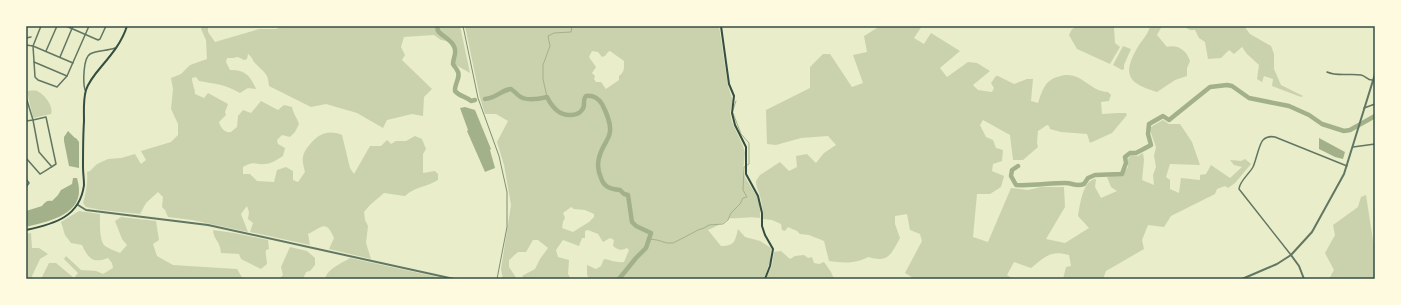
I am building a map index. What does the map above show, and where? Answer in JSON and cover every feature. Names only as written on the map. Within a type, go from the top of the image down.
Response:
[{"type":"main road","points":[[26,230],[62,219],[72,212],[78,205],[84,180],[83,136],[86,92],[90,82],[117,47],[127,26]]},
{"type":"main road","points":[[721,26],[729,84],[734,98],[732,113],[735,125],[746,147],[746,174],[758,196],[762,213],[762,226],[773,250],[770,266],[765,279]]},
{"type":"street","points":[[41,26],[33,46],[36,79],[57,87],[67,76],[89,26]]},
{"type":"street","points":[[46,51],[57,26]]},
{"type":"street","points":[[66,26],[72,27],[98,40],[100,40],[106,26]]},
{"type":"street","points":[[60,57],[72,27]]},
{"type":"street","points":[[26,38],[31,37]]},
{"type":"street","points":[[26,45],[33,46],[73,63]]},
{"type":"street","points":[[86,92],[84,76],[87,56],[93,53],[108,51],[117,47]]},
{"type":"street","points":[[34,62],[67,76]]},
{"type":"street","points":[[1327,72],[1337,75],[1360,75],[1368,80],[1372,80]]},
{"type":"street","points":[[1242,279],[1277,264],[1292,255],[1312,232],[1347,166],[1375,74]]},
{"type":"street","points":[[26,97],[33,120],[39,152],[52,167]]},
{"type":"street","points":[[1364,108],[1375,104]]},
{"type":"street","points":[[26,121],[46,117],[56,164],[40,174],[26,158]]},
{"type":"street","points":[[1304,279],[1299,266],[1292,255],[1238,189],[1239,184],[1248,176],[1253,168],[1261,142],[1268,137],[1275,137],[1347,166]]},
{"type":"street","points":[[1353,147],[1375,144]]},
{"type":"street","points":[[26,179],[29,183],[26,187]]},
{"type":"street","points":[[78,205],[86,210],[98,212],[208,225],[454,279]]},
{"type":"shaded area","points":[[202,26],[208,26],[208,32],[215,42],[259,29],[276,29],[283,26],[460,26],[470,73],[454,64],[455,48],[452,42],[441,40],[434,35],[404,37],[401,47],[405,55],[402,60],[432,89],[424,97],[423,116],[412,114],[387,120],[383,128],[357,113],[326,104],[311,107],[269,86],[267,75],[248,54],[247,59],[244,60],[238,57],[227,58],[226,62],[230,70],[240,71],[246,74],[252,80],[256,89],[248,88],[240,93],[224,86],[199,81],[196,77],[192,78],[195,94],[204,98],[208,93],[228,104],[225,112],[226,115],[219,122],[226,132],[231,132],[237,127],[238,116],[243,110],[251,113],[261,101],[278,110],[284,105],[292,107],[299,124],[295,132],[290,137],[282,135],[277,140],[278,144],[285,148],[283,156],[267,164],[252,163],[243,167],[243,174],[250,174],[257,181],[274,182],[277,170],[286,167],[293,171],[293,180],[298,182],[305,172],[303,159],[305,151],[314,140],[325,133],[337,133],[342,135],[350,168],[354,174],[370,146],[381,146],[387,140],[391,144],[396,141],[406,141],[415,136],[422,139],[426,149],[423,154],[423,173],[435,171],[438,174],[438,180],[412,191],[405,196],[384,193],[364,212],[365,220],[368,226],[366,243],[371,259],[329,249],[334,238],[329,228],[323,226],[308,234],[310,245],[250,232],[253,223],[248,219],[249,212],[247,206],[241,214],[248,232],[192,220],[168,217],[162,207],[163,197],[158,192],[146,203],[140,214],[101,210],[86,207],[83,203],[87,172],[97,164],[108,159],[121,158],[135,154],[141,164],[146,160],[141,151],[171,142],[178,135],[178,124],[171,109],[173,89],[171,78],[181,74],[190,65],[207,59],[206,40],[201,29]]},
{"type":"shaded area","points":[[465,26],[719,26],[728,86],[733,101],[730,112],[732,122],[743,146],[745,153],[743,172],[758,198],[760,218],[730,218],[708,230],[721,246],[726,246],[734,242],[738,229],[745,237],[760,241],[771,248],[770,261],[764,279],[590,279],[587,275],[587,265],[596,269],[601,266],[604,259],[624,262],[629,250],[627,248],[620,250],[616,248],[613,246],[614,240],[610,238],[603,242],[598,234],[588,230],[585,231],[585,238],[582,238],[579,246],[563,240],[556,250],[558,257],[569,260],[568,274],[571,279],[525,279],[522,276],[535,269],[548,248],[538,240],[533,240],[526,252],[518,252],[509,260],[509,267],[517,279],[503,279],[501,269],[511,205],[504,165],[497,142],[508,121],[496,114],[485,114],[480,98]],"holes":[[[592,51],[598,52],[602,57],[610,51],[624,61],[624,69],[619,76],[619,80],[606,89],[601,82],[596,82],[594,79],[595,76],[592,73],[596,67],[589,57]],[[571,207],[574,209],[585,210],[594,214],[594,217],[573,232],[562,228],[565,218],[563,213]]]},
{"type":"shaded area","points":[[877,26],[922,26],[914,38],[924,44],[931,33],[960,51],[940,68],[947,77],[968,62],[977,63],[990,71],[973,85],[978,90],[992,92],[994,88],[991,83],[996,76],[1014,84],[1027,79],[1033,79],[1031,101],[1038,103],[1044,87],[1049,81],[1057,77],[1072,75],[1101,91],[1108,92],[1111,95],[1109,101],[1101,102],[1102,114],[1126,113],[1127,115],[1112,133],[1090,143],[1087,134],[1061,132],[1050,129],[1047,125],[1038,131],[1038,147],[1023,160],[1013,160],[1010,135],[983,120],[980,125],[986,137],[993,140],[996,148],[1003,150],[1002,161],[993,164],[992,171],[1004,176],[1001,187],[990,194],[977,194],[973,237],[988,242],[1011,188],[1028,190],[1041,187],[1064,187],[1065,207],[1046,239],[1065,243],[1089,228],[1078,216],[1083,193],[1088,183],[1092,180],[1096,179],[1095,187],[1101,198],[1117,191],[1111,187],[1107,177],[1115,175],[1122,176],[1128,167],[1128,159],[1131,155],[1138,156],[1143,153],[1144,160],[1142,180],[1154,185],[1153,175],[1156,167],[1154,156],[1156,147],[1150,130],[1151,127],[1163,120],[1169,124],[1180,124],[1192,142],[1200,165],[1170,164],[1166,177],[1170,180],[1170,189],[1179,193],[1181,178],[1200,180],[1200,175],[1206,174],[1211,165],[1230,178],[1242,167],[1234,165],[1230,160],[1241,161],[1245,159],[1251,164],[1235,183],[1228,188],[1225,186],[1217,189],[1215,194],[1171,216],[1164,227],[1148,225],[1142,240],[1144,249],[1106,271],[1103,279],[1063,279],[1066,267],[1071,266],[1069,255],[1057,253],[1048,256],[1031,268],[1014,262],[1007,275],[1013,279],[915,279],[905,273],[922,241],[920,234],[910,230],[907,214],[895,216],[895,224],[900,238],[891,253],[885,258],[875,259],[868,257],[859,261],[849,262],[829,261],[824,241],[809,235],[800,234],[788,227],[785,231],[782,230],[781,224],[772,220],[763,219],[763,210],[756,181],[760,175],[780,162],[789,171],[797,167],[796,156],[807,154],[816,163],[824,153],[836,145],[828,136],[801,138],[776,145],[767,144],[766,110],[810,88],[810,67],[823,54],[830,54],[852,87],[863,83],[853,55],[867,52],[864,36],[877,28]]},
{"type":"shaded area","points":[[1079,26],[1116,26],[1114,28],[1115,43],[1120,47],[1110,64],[1077,49],[1069,35],[1072,29]]},
{"type":"shaded area","points":[[1150,26],[1162,26],[1157,35],[1167,47],[1171,46],[1182,49],[1189,57],[1190,61],[1187,68],[1187,76],[1175,80],[1157,92],[1137,84],[1130,76],[1129,71],[1133,56],[1147,34]]},
{"type":"shaded area","points":[[1183,26],[1244,26],[1250,34],[1271,46],[1274,54],[1274,69],[1281,85],[1303,96],[1301,97],[1272,86],[1273,79],[1264,76],[1262,82],[1257,79],[1259,65],[1242,47],[1234,54],[1229,50],[1221,58],[1208,59],[1205,42],[1199,38],[1195,30],[1190,30]]},
{"type":"shaded area","points":[[1123,46],[1131,49],[1124,65],[1124,69],[1122,70],[1113,65]]},
{"type":"shaded area","points":[[27,91],[37,91],[43,95],[50,104],[52,111],[51,114],[33,118]]},
{"type":"shaded area","points":[[465,107],[475,110],[491,149],[495,168],[485,172],[467,131],[468,130],[460,108]]},
{"type":"shaded area","points":[[68,131],[79,142],[79,168],[69,166],[64,141],[64,137]]},
{"type":"shaded area","points":[[1319,138],[1345,152],[1343,159],[1335,157],[1319,149]]},
{"type":"shaded area","points":[[73,178],[77,178],[79,186],[78,199],[74,206],[68,212],[51,220],[26,227],[26,211],[42,206],[47,201],[52,201],[61,190],[72,184]]},
{"type":"shaded area","points":[[1366,195],[1375,247],[1375,279],[1329,279],[1334,270],[1325,253],[1335,235],[1333,225],[1358,207],[1361,197]]},
{"type":"shaded area","points":[[79,211],[100,214],[100,231],[103,244],[120,253],[127,245],[122,239],[115,221],[121,217],[156,221],[159,240],[153,244],[157,256],[173,265],[237,269],[243,279],[41,279],[49,263],[56,263],[74,278],[78,273],[64,259],[66,256],[81,270],[96,271],[103,274],[113,268],[112,263],[108,258],[103,260],[92,259],[86,253],[82,245],[71,243],[65,235],[61,222]]},
{"type":"shaded area","points":[[213,230],[268,240],[269,249],[266,250],[267,264],[261,269],[241,259],[239,254],[221,253]]},
{"type":"shaded area","points":[[31,233],[32,248],[39,248],[48,254],[40,259],[32,276],[33,279],[26,279],[26,234]]},
{"type":"shaded area","points":[[290,247],[307,251],[315,258],[315,265],[310,271],[306,272],[303,279],[279,279],[283,275],[281,267]]},
{"type":"shaded area","points":[[781,251],[790,259],[795,256],[804,255],[808,258],[812,257],[814,263],[819,264],[824,262],[834,279],[766,279],[772,265],[774,252]]},
{"type":"shaded area","points":[[350,258],[445,279],[325,279],[326,275],[332,269]]},
{"type":"waterway","points":[[437,26],[438,31],[454,46],[455,54],[453,64],[459,75],[455,91],[471,101],[475,100]]},
{"type":"waterway","points":[[547,97],[543,79],[543,65],[550,46],[548,36],[554,33],[571,32],[572,26]]},
{"type":"waterway","points":[[1018,166],[1012,170],[1011,176],[1016,185],[1065,183],[1078,185],[1084,184],[1088,178],[1095,175],[1122,174],[1126,163],[1125,157],[1130,153],[1136,153],[1151,145],[1148,134],[1149,124],[1163,116],[1169,120],[1210,87],[1227,85],[1232,86],[1249,98],[1289,106],[1309,115],[1322,124],[1344,131],[1350,130],[1375,116]]},
{"type":"waterway","points":[[485,99],[511,89],[524,99],[540,99],[547,97],[556,110],[567,115],[572,115],[581,111],[584,107],[584,99],[586,96],[597,99],[604,107],[610,124],[610,132],[601,151],[598,164],[599,173],[604,184],[613,189],[620,190],[624,194],[628,195],[632,222],[636,226],[651,233],[646,248],[619,279]]},
{"type":"waterway","points":[[733,110],[736,101]]},
{"type":"waterway","points":[[650,239],[673,243],[709,225],[723,224],[728,220],[731,213],[740,204],[743,198],[747,197],[743,190],[744,167],[749,164],[749,143],[741,134],[733,113]]},
{"type":"railway","points":[[463,26],[478,98],[499,156],[507,192],[507,227],[497,279]]}]
